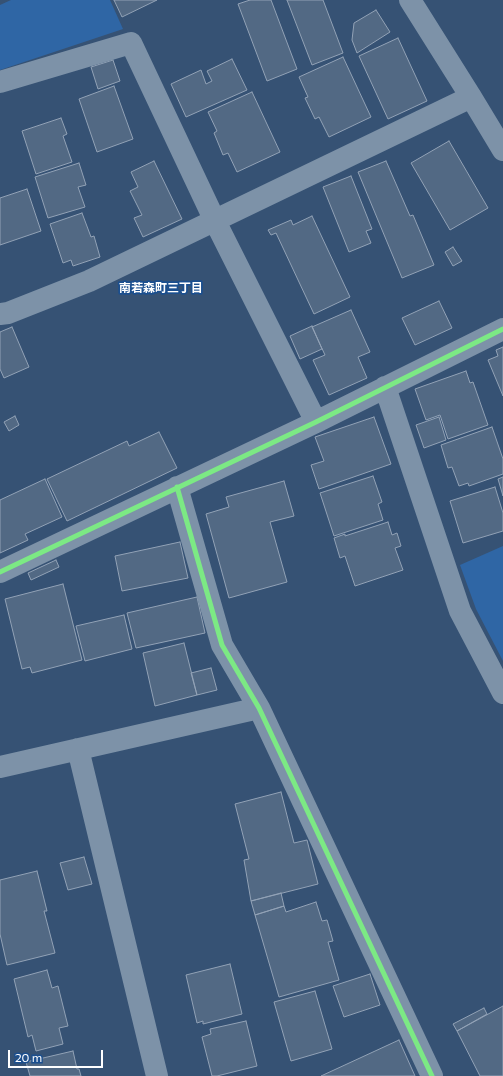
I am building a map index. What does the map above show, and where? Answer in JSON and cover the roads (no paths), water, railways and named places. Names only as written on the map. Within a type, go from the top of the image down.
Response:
[{"type":"street","points":[[410,0],[503,150]]},
{"type":"street","points":[[0,82],[131,43],[215,220],[316,422]]},
{"type":"street","points":[[0,314],[8,313],[88,281],[471,97]]},
{"type":"street","points":[[0,572],[316,422],[503,329]]},
{"type":"street","points":[[385,387],[460,611],[503,693]]},
{"type":"street","points":[[177,487],[222,645],[259,708],[432,1076]]},
{"type":"street","points":[[0,767],[259,708]]},
{"type":"street","points":[[78,749],[157,1076]]},
{"type":"district","name":"南若森町三丁目","points":[[161,288]]}]
